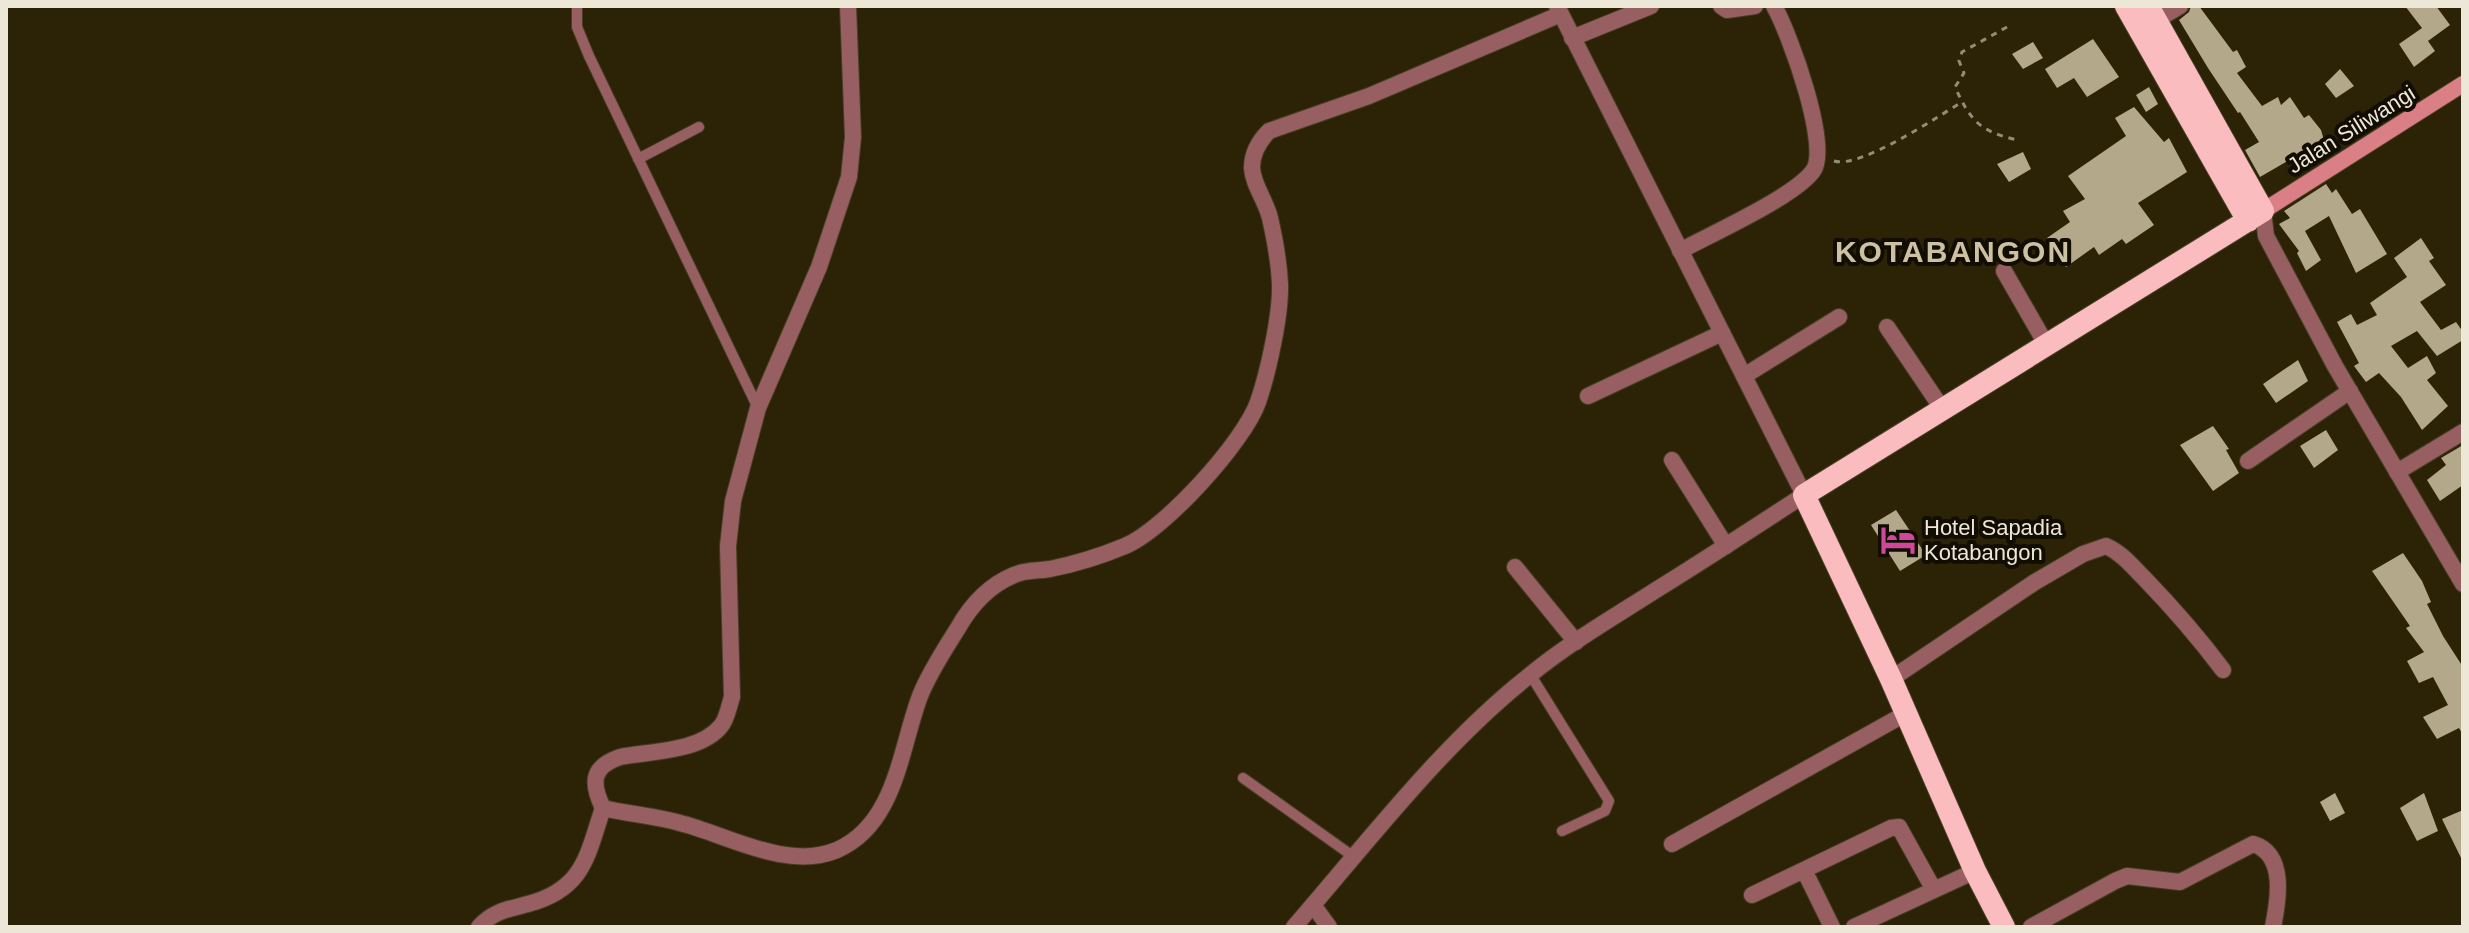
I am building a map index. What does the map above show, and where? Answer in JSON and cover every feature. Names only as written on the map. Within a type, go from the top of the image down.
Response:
[{"type":"highway","points":[[2126,6],[2255,216]]},
{"type":"highway","points":[[2153,13],[2255,216]]},
{"type":"highway","points":[[2004,927],[1975,871],[1891,679],[1804,495],[2255,216]]},
{"type":"main road","name":"Jalan Siliwangi","points":[[2255,216],[2463,84]]},
{"type":"street","points":[[479,927],[495,912],[533,903],[570,884],[582,870],[603,808],[594,785],[602,767],[609,761],[693,745],[721,727],[725,718],[732,697],[728,546],[733,501],[758,408],[819,267],[849,177],[853,137],[848,6]]},
{"type":"street","points":[[1572,38],[1651,6]]},
{"type":"street","points":[[1721,6],[1727,10],[1755,6]]},
{"type":"street","points":[[1680,251],[1783,195],[1813,171],[1819,157],[1817,130],[1810,105],[1774,6]]},
{"type":"street","points":[[2153,13],[2180,6]]},
{"type":"street","points":[[603,808],[674,821],[789,856],[832,852],[854,839],[880,812],[895,778],[922,692],[958,626],[982,597],[1015,574],[1088,559],[1127,545],[1144,535],[1179,504],[1237,442],[1248,425],[1264,381],[1280,287],[1269,214],[1252,168],[1254,153],[1261,139],[1269,131],[1369,96],[1559,10],[1804,495],[1530,674],[1437,764],[1294,927]]},
{"type":"street","points":[[2255,216],[2350,391],[2463,584]]},
{"type":"street","points":[[2004,271],[2046,344]]},
{"type":"street","points":[[1744,376],[1839,317]]},
{"type":"street","points":[[1887,327],[1943,410]]},
{"type":"street","points":[[1588,396],[1722,333]]},
{"type":"street","points":[[2248,461],[2350,391]]},
{"type":"street","points":[[2397,472],[2463,432]]},
{"type":"street","points":[[1672,460],[1726,546]]},
{"type":"street","points":[[1891,679],[2035,582],[2083,554],[2106,546],[2118,551],[2165,600],[2223,670]]},
{"type":"street","points":[[1515,567],[1576,642]]},
{"type":"street","points":[[1672,844],[1905,714]]},
{"type":"street","points":[[1752,895],[1891,828],[1899,827],[1934,890]]},
{"type":"street","points":[[2031,927],[2127,876],[2180,882],[2253,844],[2266,853],[2278,877],[2280,890],[2273,927]]},
{"type":"street","points":[[1804,870],[1832,927]]},
{"type":"street","points":[[1854,927],[1975,871]]},
{"type":"street","points":[[1313,905],[1329,927]]},
{"type":"lane","points":[[577,6],[577,27],[581,39],[758,408]]},
{"type":"lane","points":[[638,159],[699,127]]},
{"type":"lane","points":[[1530,674],[1609,801],[1605,811],[1562,831]]},
{"type":"lane","points":[[1243,778],[1354,857]]},
{"type":"path","points":[[2007,27],[1962,52],[1959,56],[1964,73],[1955,87],[1973,119],[1991,134],[2017,140]]},
{"type":"path","points":[[1819,157],[1842,164],[1864,156],[1962,102]]},
{"type":"building","points":[[2191,6],[2199,6],[2233,52],[2237,50],[2246,67],[2237,73],[2262,106],[2278,97],[2281,105],[2290,97],[2304,118],[2309,115],[2321,130],[2324,140],[2260,177],[2245,150],[2259,142],[2179,20]]},
{"type":"building","points":[[2405,6],[2436,6],[2450,25],[2428,41],[2435,51],[2414,67],[2399,44],[2422,28]]},
{"type":"building","points":[[2093,39],[2119,77],[2087,97],[2074,78],[2057,88],[2045,69]]},
{"type":"building","points":[[2033,42],[2043,58],[2023,69],[2012,54]]},
{"type":"building","points":[[2340,69],[2354,86],[2336,98],[2325,84]]},
{"type":"building","points":[[2149,87],[2158,104],[2146,112],[2136,95]]},
{"type":"building","points":[[2134,107],[2164,142],[2169,138],[2187,172],[2138,203],[2154,225],[2126,244],[2122,239],[2099,255],[2094,247],[2066,267],[2047,238],[2070,222],[2063,211],[2085,199],[2068,176],[2126,136],[2115,118]]},
{"type":"building","points":[[2023,152],[2031,169],[2009,182],[1997,164]]},
{"type":"building","points":[[2326,184],[2332,193],[2336,189],[2352,214],[2360,209],[2387,254],[2356,273],[2329,216],[2305,231],[2321,260],[2306,271],[2297,253],[2299,251],[2279,224],[2290,218],[2284,211]]},
{"type":"building","points":[[2421,238],[2434,258],[2429,261],[2446,285],[2420,302],[2441,330],[2456,322],[2463,332],[2463,340],[2437,356],[2417,331],[2391,346],[2408,368],[2427,356],[2436,373],[2427,380],[2448,406],[2422,430],[2401,397],[2379,373],[2366,382],[2354,366],[2359,363],[2337,322],[2351,314],[2357,325],[2377,315],[2370,303],[2407,277],[2394,258]]},
{"type":"building","points":[[2298,360],[2308,381],[2276,403],[2263,384]]},
{"type":"building","points":[[2213,426],[2229,449],[2226,450],[2239,473],[2213,491],[2180,445]]},
{"type":"building","points":[[2326,430],[2338,450],[2314,468],[2300,446]]},
{"type":"building","points":[[2463,445],[2463,485],[2440,501],[2427,480],[2446,465],[2441,458]]},
{"type":"building","name":"Hotel Sapadia Kotabangon","points":[[1896,510],[1926,555],[1900,571],[1871,525]]},
{"type":"building","points":[[2403,553],[2422,581],[2431,602],[2427,604],[2463,667],[2463,735],[2459,728],[2437,739],[2423,717],[2448,705],[2433,677],[2419,683],[2407,661],[2424,652],[2372,571]]},
{"type":"building","points":[[2335,793],[2345,813],[2330,821],[2320,802]]},
{"type":"building","points":[[2424,793],[2438,831],[2417,841],[2400,808]]},
{"type":"building","points":[[2463,810],[2463,862],[2442,819]]},
{"type":"place","name":"Hotel Sapadia Kotabangon","points":[[1898,540]]},
{"type":"district","name":"KOTABANGON","points":[[1953,252]]}]
